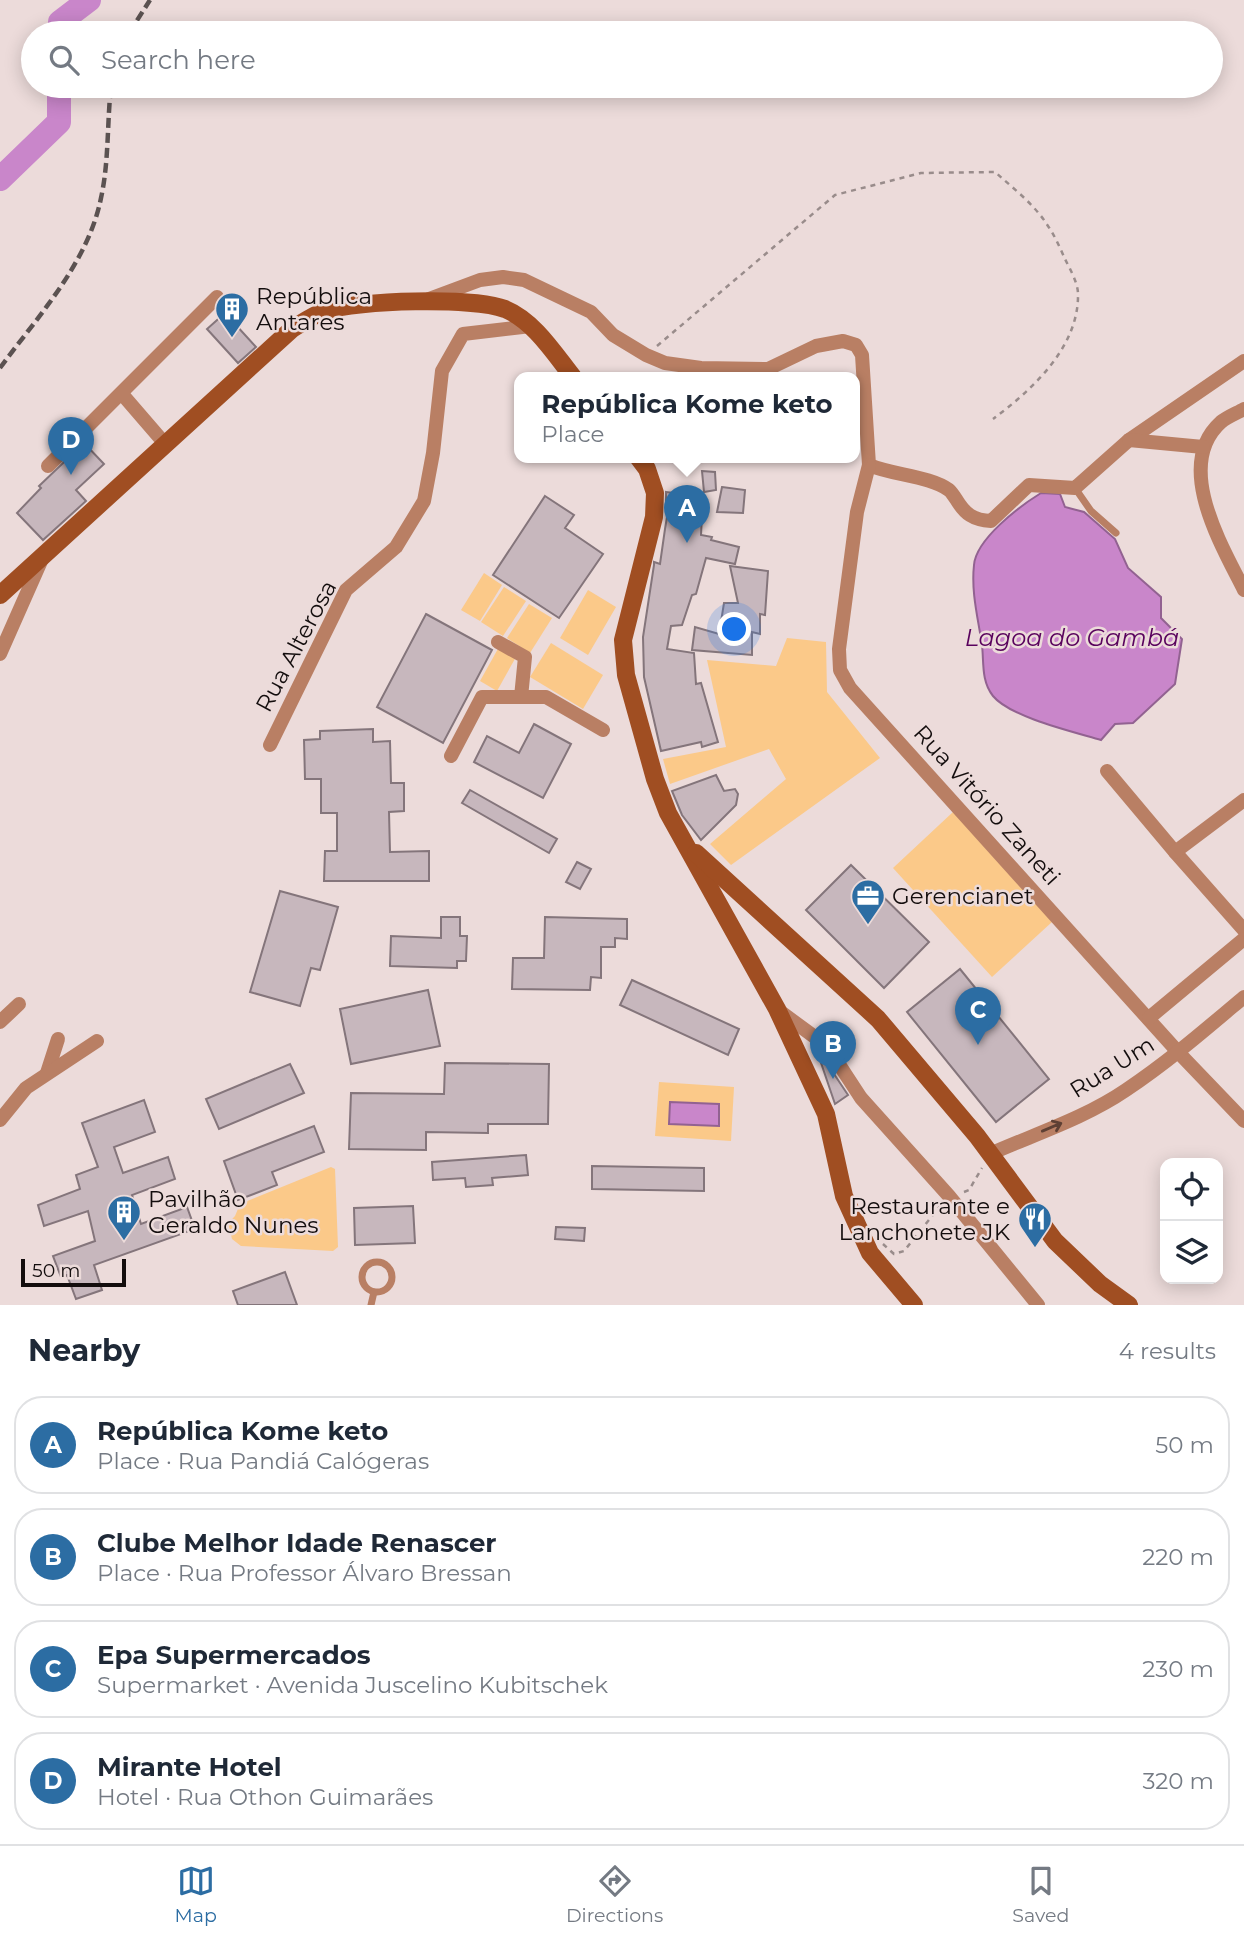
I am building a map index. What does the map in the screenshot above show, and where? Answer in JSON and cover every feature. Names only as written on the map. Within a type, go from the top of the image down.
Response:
[{"type":"street","points":[[424,301],[480,280],[503,277],[524,279],[591,312],[613,335],[646,355]]},
{"type":"street","points":[[48,466],[217,297]]},
{"type":"street","points":[[0,595],[292,329],[323,312],[353,304],[424,301],[486,305],[506,310],[531,326],[569,372]]},
{"type":"street","name":"Rua Alterosa","points":[[270,745],[346,590],[396,547],[424,501],[433,453],[442,371],[463,334],[531,326]]},
{"type":"street","name":"Rua Vitório Zaneti","points":[[646,355],[665,363],[701,368],[768,369],[816,346],[843,341],[856,345],[862,355],[869,466],[857,512],[839,649],[840,670],[850,688],[1178,1052],[1244,1121]]},
{"type":"street","points":[[869,466],[885,472],[920,478],[950,490],[964,513],[979,521],[991,521],[1029,485],[1075,488],[1129,440],[1244,361]]},
{"type":"street","points":[[122,394],[166,445]]},
{"type":"street","points":[[1244,409],[1221,422],[1203,447],[1201,495],[1209,519],[1244,590]]},
{"type":"street","points":[[1129,440],[1203,447]]},
{"type":"street","points":[[642,463],[655,493],[654,517],[623,640],[626,674],[655,779],[667,813],[777,1009],[826,1114],[844,1196],[870,1252],[914,1305]]},
{"type":"street","points":[[0,654],[45,552]]},
{"type":"street","points":[[498,642],[525,657],[521,697]]},
{"type":"street","points":[[451,756],[482,697],[546,697],[603,730]]},
{"type":"street","points":[[1107,771],[1244,930]]},
{"type":"street","points":[[1175,852],[1244,800]]},
{"type":"street","points":[[683,841],[878,1019],[990,1154],[1055,1241],[1100,1284],[1129,1305]]},
{"type":"street","points":[[1149,1018],[1244,939]]},
{"type":"street","name":"Rua Um","points":[[990,1154],[1078,1116],[1124,1092],[1178,1052],[1244,996]]},
{"type":"street","points":[[0,1022],[19,1004]]},
{"type":"street","points":[[777,1009],[827,1046],[861,1098],[949,1196],[1038,1305]]},
{"type":"street","points":[[47,1073],[58,1039]]},
{"type":"street","points":[[0,1120],[20,1094],[97,1041]]},
{"type":"lane","points":[[1075,488],[1091,511],[1116,533]]},
{"type":"lane","points":[[380,1263],[391,1272],[391,1282],[384,1290],[374,1292],[365,1287],[362,1274],[367,1266],[380,1263]]},
{"type":"lane","points":[[371,1305],[374,1292]]},
{"type":"path","points":[[646,355],[835,195],[921,173],[995,172],[1022,196],[1047,224],[1079,293],[1072,328],[1064,346],[1025,393],[993,419]]},
{"type":"path","points":[[870,1252],[879,1243],[887,1246],[894,1254],[904,1251],[949,1196],[969,1190],[990,1154]]},
{"type":"shaded area","points":[[484,573],[502,585],[480,621],[461,610]]},
{"type":"shaded area","points":[[504,587],[526,601],[503,636],[481,622]]},
{"type":"shaded area","points":[[588,590],[616,607],[588,655],[560,638]]},
{"type":"shaded area","points":[[529,604],[552,618],[530,653],[507,638]]},
{"type":"shaded area","points":[[787,638],[826,642],[827,692],[880,758],[731,865],[710,844],[786,779],[769,749],[670,784],[663,759],[726,747],[707,660],[776,666]]},
{"type":"shaded area","points":[[551,643],[603,675],[583,709],[530,677]]},
{"type":"shaded area","points":[[499,647],[516,657],[497,691],[480,681]]},
{"type":"shaded area","points":[[953,812],[1052,922],[992,977],[893,868]]},
{"type":"shaded area","points":[[659,1082],[734,1087],[731,1141],[655,1136]]},
{"type":"shaded area","points":[[331,1167],[335,1169],[338,1247],[333,1251],[241,1246],[232,1239],[228,1223],[235,1216],[240,1204]]},
{"type":"water","name":"Lagoa do Gambá","points":[[1041,493],[1060,494],[1065,507],[1084,512],[1115,539],[1128,568],[1161,597],[1161,618],[1182,639],[1175,684],[1133,723],[1115,724],[1101,740],[1013,711],[993,696],[985,678],[973,585],[977,555],[1000,524]]},
{"type":"water","points":[[670,1102],[719,1104],[719,1126],[669,1124]]},
{"type":"building","name":"República Antares","points":[[225,313],[256,347],[238,363],[207,329]]},
{"type":"building","points":[[84,443],[104,464],[76,490],[86,501],[43,540],[17,513],[41,488],[39,486]]},
{"type":"building","points":[[702,471],[715,472],[716,490],[704,492]]},
{"type":"building","points":[[722,487],[745,490],[743,513],[717,512]]},
{"type":"building","points":[[666,492],[690,495],[687,514],[702,516],[701,535],[739,547],[735,564],[706,558],[696,594],[692,595],[682,625],[671,626],[667,649],[694,653],[696,684],[701,683],[718,742],[702,747],[701,742],[661,751],[644,677],[643,637],[654,562],[660,564],[669,505],[666,505]]},
{"type":"building","points":[[545,496],[574,515],[565,528],[603,554],[559,618],[493,575]]},
{"type":"building","points":[[730,566],[768,571],[765,615],[760,614],[760,634],[752,632],[752,655],[692,650],[695,627],[719,634],[724,603],[738,603]]},
{"type":"building","points":[[426,614],[492,650],[443,743],[377,707]]},
{"type":"building","points":[[534,724],[571,744],[543,798],[474,762],[487,736],[519,753]]},
{"type":"building","points":[[373,729],[373,742],[390,741],[391,783],[404,783],[404,811],[389,812],[390,852],[429,851],[429,881],[324,881],[325,851],[337,851],[337,813],[321,813],[321,779],[305,779],[304,740],[320,739],[320,731]]},
{"type":"building","points":[[716,775],[724,791],[735,789],[738,794],[736,805],[701,840],[682,815],[672,791]]},
{"type":"building","points":[[470,790],[557,839],[549,853],[462,803]]},
{"type":"building","points":[[577,862],[591,869],[580,889],[566,882]]},
{"type":"building","name":"Gerencianet","points":[[851,865],[929,942],[884,988],[806,910]]},
{"type":"building","points":[[280,891],[338,907],[320,970],[311,968],[300,1006],[250,992]]},
{"type":"building","points":[[441,917],[460,917],[460,936],[467,936],[466,961],[457,961],[457,968],[390,966],[391,936],[441,938]]},
{"type":"building","points":[[545,917],[627,919],[627,939],[615,938],[615,947],[601,947],[601,978],[591,977],[590,990],[512,989],[513,958],[544,958]]},
{"type":"building","points":[[960,969],[1049,1079],[996,1122],[907,1012]]},
{"type":"building","points":[[632,980],[739,1029],[728,1055],[620,1005]]},
{"type":"building","points":[[428,990],[440,1046],[351,1064],[340,1009]]},
{"type":"building","points":[[820,1053],[848,1095],[835,1104],[818,1054]]},
{"type":"building","points":[[445,1063],[549,1064],[548,1124],[488,1124],[488,1133],[426,1132],[426,1150],[349,1149],[351,1093],[444,1094]]},
{"type":"building","points":[[290,1064],[304,1093],[219,1129],[206,1099]]},
{"type":"building","points":[[144,1100],[155,1132],[114,1147],[123,1173],[168,1157],[175,1179],[132,1195],[141,1224],[187,1207],[195,1229],[94,1265],[102,1290],[76,1299],[67,1275],[61,1277],[53,1256],[95,1241],[88,1211],[44,1226],[38,1205],[80,1189],[76,1175],[98,1167],[82,1123]]},
{"type":"building","points":[[314,1126],[324,1152],[272,1172],[277,1185],[238,1200],[224,1161]]},
{"type":"building","points":[[526,1155],[528,1175],[492,1178],[493,1185],[466,1187],[465,1178],[433,1180],[432,1162]]},
{"type":"building","points":[[592,1166],[704,1168],[704,1191],[592,1189]]},
{"type":"building","points":[[413,1206],[415,1243],[355,1245],[354,1208]]},
{"type":"building","points":[[556,1227],[585,1228],[584,1241],[555,1239]]},
{"type":"building","points":[[285,1272],[297,1305],[238,1305],[233,1291]]},
{"type":"waterway","points":[[61,21],[89,0]]},
{"type":"waterway","points":[[0,179],[59,122],[59,98]]},
{"type":"railway","points":[[137,21],[150,0]]},
{"type":"railway","points":[[0,368],[60,288],[85,245],[101,198],[110,98]]},
{"type":"place","name":"República Antares","points":[[232,339]]},
{"type":"place","name":"Mirante Hotel","points":[[71,475]]},
{"type":"place","name":"República Kome keto","points":[[687,543]]},
{"type":"place","name":"Gerencianet","points":[[868,926]]},
{"type":"place","name":"Epa Supermercados","points":[[978,1045]]},
{"type":"place","name":"Clube Melhor Idade Renascer","points":[[833,1079]]},
{"type":"place","name":"Pavilhão Geraldo Nunes","points":[[124,1242]]},
{"type":"place","name":"Restaurante e Lanchonete JK","points":[[1035,1249]]}]
